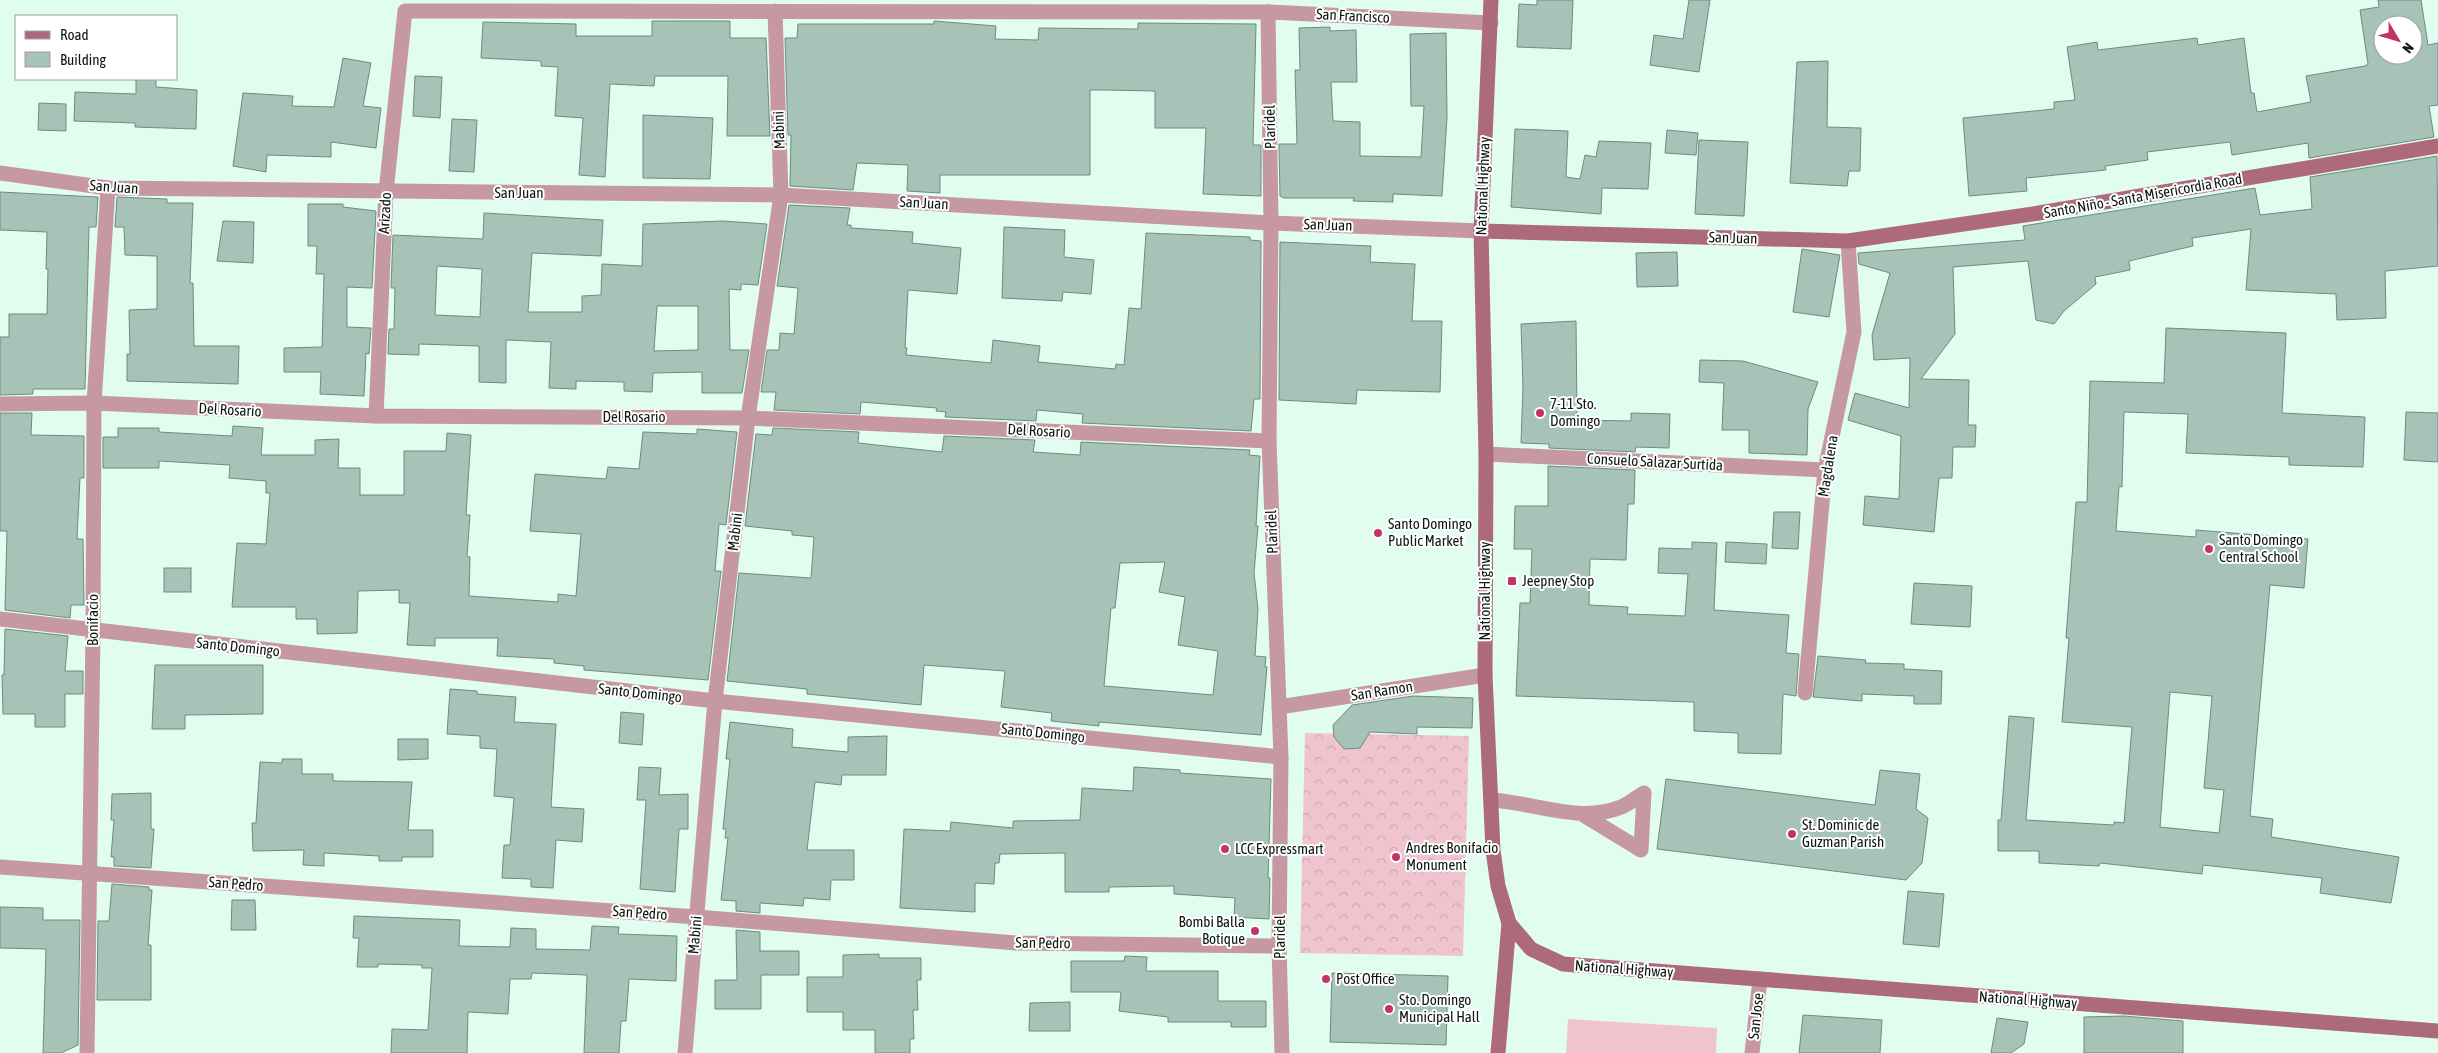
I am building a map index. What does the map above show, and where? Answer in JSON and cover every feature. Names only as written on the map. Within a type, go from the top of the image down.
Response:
[{"type":"main road","name":"National Highway","points":[[1491,0],[1481,231],[1486,454],[1485,675],[1493,850],[1497,877],[1509,923],[1531,949],[1563,964],[2438,1030]]},
{"type":"main road","name":"Santo Niño - Santa Misericordia Road","points":[[1848,241],[2039,214],[2438,146]]},
{"type":"main road","name":"San Juan","points":[[1481,231],[1848,241]]},
{"type":"main road","points":[[1498,1053],[1509,923]]},
{"type":"street","name":"San Francisco","points":[[405,11],[1268,12],[1491,22]]},
{"type":"street","name":"Arizado","points":[[376,416],[386,192],[405,11]]},
{"type":"street","name":"Mabini","points":[[685,1053],[715,701],[748,418],[781,195],[775,11]]},
{"type":"street","name":"Plaridel","points":[[1268,12],[1271,223],[1269,441],[1281,757],[1280,946],[1282,1053]]},
{"type":"street","name":"San Juan","points":[[0,173],[108,188],[781,195],[1271,223],[1481,231]]},
{"type":"street","name":"Bonifacio","points":[[87,1053],[94,404],[108,188]]},
{"type":"street","name":"Magdalena","points":[[1805,694],[1825,470],[1854,332],[1848,241]]},
{"type":"street","name":"Del Rosario","points":[[0,404],[94,404],[376,416],[748,418],[1269,441]]},
{"type":"street","name":"Consuelo Salazar Surtida","points":[[1486,454],[1825,470]]},
{"type":"street","name":"Santo Domingo","points":[[0,619],[715,701],[1281,757]]},
{"type":"street","name":"San Ramon","points":[[1279,707],[1485,675]]},
{"type":"street","points":[[1491,800],[1508,800],[1582,814],[1621,807],[1644,793],[1641,850],[1582,814]]},
{"type":"street","name":"San Pedro","points":[[0,867],[697,917],[1016,943],[1280,946]]},
{"type":"street","name":"San Jose","points":[[1752,1053],[1760,979]]},
{"type":"green space","points":[[1305,733],[1469,736],[1463,956],[1300,953]]},
{"type":"green space","points":[[1568,1019],[1717,1028],[1716,1053],[1566,1053]]},
{"type":"building","points":[[1537,0],[1573,0],[1571,49],[1517,47],[1519,4],[1537,5]]},
{"type":"building","points":[[1689,0],[1710,0],[1699,72],[1650,65],[1654,35],[1683,39]]},
{"type":"building","points":[[2378,0],[2421,0],[2428,45],[2438,43],[2438,105],[2429,106],[2434,137],[2309,158],[2308,143],[2232,155],[2230,142],[2147,152],[2148,160],[2105,166],[2106,170],[2026,178],[2027,191],[1969,196],[1963,118],[2054,109],[2054,102],[2075,100],[2067,47],[2097,42],[2098,50],[2197,38],[2198,45],[2244,38],[2251,93],[2254,93],[2257,112],[2311,102],[2306,76],[2368,64],[2360,10],[2379,7]]},
{"type":"building","points":[[652,21],[730,21],[730,38],[766,38],[770,136],[727,136],[728,76],[655,76],[654,86],[610,84],[605,177],[579,175],[583,118],[555,116],[558,67],[541,66],[541,61],[481,58],[483,22],[576,24],[576,36],[652,36]]},
{"type":"building","points":[[934,21],[996,26],[995,39],[1038,40],[1039,28],[1138,29],[1138,23],[1256,24],[1253,145],[1261,145],[1261,196],[1203,194],[1206,128],[1155,128],[1155,91],[1090,90],[1090,175],[940,175],[940,193],[907,191],[908,165],[857,163],[853,190],[790,186],[791,135],[788,135],[785,38],[797,38],[798,24],[934,24]]},
{"type":"building","points":[[1330,27],[1330,31],[1356,30],[1357,82],[1331,82],[1333,121],[1360,122],[1360,156],[1421,157],[1424,106],[1411,106],[1410,34],[1446,33],[1447,117],[1442,196],[1393,194],[1393,202],[1353,201],[1354,198],[1284,198],[1280,196],[1279,144],[1297,144],[1295,70],[1300,70],[1299,28]]},
{"type":"building","points":[[343,58],[371,63],[363,106],[381,108],[376,148],[331,142],[331,157],[267,155],[266,172],[233,166],[243,93],[293,96],[292,106],[334,107]]},
{"type":"building","points":[[1828,61],[1827,127],[1861,128],[1860,171],[1849,171],[1847,186],[1790,183],[1797,62]]},
{"type":"building","points":[[415,76],[442,77],[440,118],[413,116]]},
{"type":"building","points":[[136,80],[156,80],[156,87],[197,90],[196,129],[135,127],[135,123],[74,121],[75,92],[136,94]]},
{"type":"building","points":[[39,103],[66,104],[66,131],[38,130]]},
{"type":"building","points":[[643,115],[713,118],[710,179],[643,178]]},
{"type":"building","points":[[452,119],[477,120],[474,172],[449,171]]},
{"type":"building","points":[[1515,129],[1568,131],[1566,177],[1580,179],[1585,155],[1596,157],[1599,141],[1651,143],[1648,189],[1602,188],[1601,214],[1511,207]]},
{"type":"building","points":[[1667,130],[1698,133],[1696,155],[1665,153]]},
{"type":"building","points":[[1699,140],[1748,142],[1744,216],[1695,214]]},
{"type":"building","points":[[2437,156],[2438,266],[2385,271],[2386,318],[2337,320],[2336,294],[2246,290],[2251,229],[2192,238],[2193,246],[2129,261],[2130,270],[2095,277],[2096,284],[2064,311],[2054,324],[2036,320],[2028,261],[1953,267],[1955,334],[1921,379],[1969,380],[1968,425],[1976,425],[1975,447],[1953,447],[1952,478],[1939,478],[1934,532],[1863,525],[1865,496],[1899,499],[1901,436],[1848,420],[1855,393],[1909,408],[1910,358],[1874,360],[1872,335],[1890,273],[1859,264],[1858,253],[2025,240],[2023,226],[2255,188],[2260,215],[2312,209],[2310,177]]},
{"type":"building","points":[[0,192],[98,197],[96,227],[89,227],[85,389],[33,389],[33,394],[0,395],[0,337],[9,337],[9,314],[47,314],[48,269],[46,269],[47,232],[0,230]]},
{"type":"building","points":[[117,197],[167,199],[167,203],[193,203],[190,283],[193,283],[194,346],[239,346],[238,384],[127,381],[127,354],[130,354],[129,310],[157,309],[157,256],[125,255],[124,227],[115,227]]},
{"type":"building","points":[[308,204],[343,204],[343,207],[376,211],[372,288],[347,287],[347,327],[371,328],[369,354],[366,353],[364,396],[320,394],[321,372],[284,372],[284,348],[322,347],[324,274],[316,274],[317,246],[308,246]]},
{"type":"building","points":[[789,205],[850,208],[847,225],[851,225],[851,228],[913,232],[912,243],[961,248],[957,294],[908,290],[906,355],[991,363],[993,340],[1040,346],[1038,362],[1115,369],[1116,364],[1124,365],[1129,308],[1141,309],[1146,233],[1250,237],[1250,240],[1261,241],[1260,399],[1254,399],[1251,431],[1082,423],[1083,414],[1037,410],[1036,421],[945,417],[946,412],[936,411],[937,408],[861,402],[860,414],[774,410],[776,392],[761,392],[767,350],[779,350],[780,333],[794,334],[798,288],[777,286]]},
{"type":"building","points":[[484,213],[603,220],[601,256],[532,253],[528,312],[582,312],[582,296],[601,295],[602,264],[642,266],[643,224],[723,221],[767,224],[758,285],[741,284],[741,290],[729,289],[730,350],[749,350],[742,393],[702,393],[702,372],[653,373],[652,392],[624,391],[624,382],[576,381],[576,389],[549,388],[551,342],[506,340],[506,383],[479,382],[479,346],[419,344],[419,355],[388,354],[389,329],[394,329],[395,288],[391,288],[393,235],[483,239]],"holes":[[[437,266],[482,269],[480,317],[435,315]],[[657,306],[698,306],[698,350],[654,351]]]},
{"type":"building","points":[[223,221],[254,222],[253,263],[217,261]]},
{"type":"building","points":[[1004,227],[1065,230],[1064,257],[1094,260],[1091,294],[1063,292],[1062,301],[1002,298]]},
{"type":"building","points":[[1280,242],[1371,246],[1370,262],[1415,264],[1412,321],[1442,321],[1440,392],[1357,390],[1356,404],[1279,400]]},
{"type":"building","points":[[1802,249],[1840,255],[1829,317],[1793,312]]},
{"type":"building","points":[[1677,252],[1678,286],[1637,287],[1636,253]]},
{"type":"building","points":[[1576,321],[1577,420],[1631,421],[1631,413],[1670,414],[1669,448],[1636,447],[1635,452],[1549,448],[1549,444],[1521,443],[1523,387],[1521,324]]},
{"type":"building","points":[[2166,328],[2286,333],[2282,413],[2365,417],[2363,467],[2289,465],[2289,457],[2186,453],[2188,414],[2124,412],[2122,487],[2119,486],[2116,531],[2196,537],[2196,530],[2308,539],[2304,588],[2270,585],[2250,816],[2273,819],[2271,837],[2399,857],[2391,903],[2320,893],[2322,878],[2203,865],[2202,874],[2100,863],[2099,866],[2039,863],[2039,851],[1998,851],[1998,820],[2001,820],[2009,716],[2034,718],[2026,820],[2114,825],[2114,822],[2124,823],[2132,727],[2062,722],[2069,638],[2066,638],[2076,502],[2087,502],[2090,381],[2164,383]],"holes":[[[2170,692],[2212,696],[2204,788],[2224,790],[2219,833],[2160,827]]]},
{"type":"building","points":[[1700,360],[1743,361],[1818,382],[1808,409],[1807,455],[1749,453],[1749,430],[1722,430],[1724,383],[1699,382]]},
{"type":"building","points":[[2406,412],[2438,413],[2438,462],[2404,460]]},
{"type":"building","points":[[0,413],[32,413],[31,435],[84,436],[84,478],[80,478],[77,539],[83,539],[84,605],[71,605],[70,618],[5,610],[7,531],[0,531]]},
{"type":"building","points":[[233,426],[263,428],[261,455],[315,455],[315,440],[339,439],[338,468],[360,468],[360,495],[404,495],[404,451],[446,451],[447,433],[471,435],[466,515],[470,515],[467,556],[470,557],[469,596],[558,602],[558,594],[576,596],[581,534],[530,531],[535,474],[606,479],[608,467],[639,469],[643,432],[697,434],[697,429],[737,432],[726,525],[719,524],[715,571],[721,571],[708,680],[584,670],[584,666],[554,663],[554,659],[497,656],[498,638],[435,638],[435,646],[407,645],[410,603],[399,603],[399,590],[358,591],[357,633],[317,634],[317,619],[296,619],[296,607],[232,607],[237,543],[266,544],[270,493],[266,493],[266,481],[229,478],[230,465],[159,461],[159,468],[103,468],[103,437],[118,437],[118,428],[159,428],[159,432],[232,436]]},
{"type":"building","points":[[773,428],[859,432],[858,443],[942,452],[944,436],[1035,440],[1033,452],[1080,455],[1081,442],[1250,450],[1249,455],[1260,456],[1256,526],[1258,526],[1254,573],[1258,609],[1255,656],[1266,657],[1265,667],[1267,667],[1261,735],[1099,722],[1099,726],[1051,721],[1052,713],[1001,707],[1005,671],[924,665],[921,705],[807,694],[807,689],[727,681],[739,573],[811,578],[814,537],[792,535],[792,531],[745,526],[756,434],[772,435]],"holes":[[[1165,562],[1159,592],[1185,597],[1178,645],[1218,651],[1213,695],[1104,686],[1111,608],[1115,608],[1120,563]]]},
{"type":"building","points":[[1548,466],[1635,470],[1634,504],[1628,504],[1626,560],[1590,559],[1589,605],[1628,607],[1627,614],[1685,616],[1688,574],[1658,573],[1659,548],[1692,549],[1692,542],[1717,543],[1714,610],[1789,615],[1786,653],[1799,654],[1796,696],[1783,694],[1781,754],[1738,753],[1738,733],[1694,731],[1694,702],[1516,696],[1520,603],[1530,603],[1532,549],[1514,549],[1515,506],[1548,506]]},
{"type":"building","points":[[1774,512],[1800,512],[1798,549],[1772,548]]},
{"type":"building","points":[[1726,542],[1767,544],[1766,564],[1725,562]]},
{"type":"building","points":[[164,568],[191,568],[191,592],[164,592]]},
{"type":"building","points":[[1914,583],[1972,586],[1970,627],[1911,624]]},
{"type":"building","points":[[5,629],[68,636],[65,671],[83,671],[83,694],[65,694],[65,727],[35,727],[35,714],[3,714],[2,675],[4,675]]},
{"type":"building","points":[[1818,656],[1866,660],[1865,663],[1904,664],[1904,669],[1942,671],[1941,704],[1914,704],[1914,696],[1862,694],[1862,701],[1813,697]]},
{"type":"building","points":[[155,665],[263,665],[263,714],[185,715],[185,729],[152,729]]},
{"type":"building","points":[[450,689],[477,691],[477,694],[516,697],[514,722],[556,724],[551,807],[584,809],[582,842],[556,840],[553,888],[531,887],[531,879],[502,878],[504,845],[510,845],[514,798],[494,796],[497,749],[480,748],[480,736],[447,734]]},
{"type":"building","points":[[1413,696],[1473,698],[1472,728],[1417,727],[1417,734],[1370,732],[1360,748],[1344,749],[1334,737],[1333,725],[1352,705]]},
{"type":"building","points":[[621,712],[644,714],[642,745],[619,743]]},
{"type":"building","points":[[730,722],[793,729],[792,747],[848,752],[848,737],[887,736],[886,775],[842,775],[841,785],[815,782],[807,850],[854,850],[854,880],[831,880],[830,900],[804,898],[803,906],[760,903],[760,913],[736,911],[736,901],[721,900],[728,838],[725,838],[726,829],[723,829],[730,759],[726,759]]},
{"type":"building","points":[[398,739],[428,739],[428,759],[398,760]]},
{"type":"building","points":[[282,759],[302,759],[302,774],[333,774],[333,781],[412,782],[408,830],[433,830],[433,857],[402,857],[402,861],[379,861],[379,856],[324,853],[324,866],[303,865],[304,850],[253,851],[252,823],[256,823],[260,762],[282,763]]},
{"type":"building","points":[[639,767],[661,768],[659,795],[688,794],[688,829],[679,829],[675,892],[640,889],[646,800],[637,800]]},
{"type":"building","points":[[1134,767],[1180,770],[1180,773],[1271,779],[1268,878],[1270,878],[1269,919],[1234,917],[1235,898],[1174,894],[1174,886],[1109,887],[1109,892],[1065,892],[1065,853],[1000,854],[999,863],[995,863],[994,884],[975,883],[975,912],[900,908],[904,829],[950,831],[951,822],[1013,828],[1013,821],[1080,820],[1082,788],[1133,791]]},
{"type":"building","name":"St. Dominic de Guzman Parish","points":[[1880,770],[1920,774],[1916,809],[1928,818],[1922,863],[1906,880],[1657,849],[1666,779],[1875,805]]},
{"type":"building","points":[[151,793],[151,829],[154,829],[151,868],[114,866],[114,857],[111,857],[114,820],[111,820],[112,794]]},
{"type":"building","points":[[112,884],[149,887],[149,890],[152,890],[148,945],[151,945],[151,1000],[97,1000],[98,921],[109,921]]},
{"type":"building","points":[[1908,891],[1944,894],[1939,947],[1903,944]]},
{"type":"building","points":[[232,900],[255,900],[256,930],[231,930]]},
{"type":"building","points":[[0,907],[43,908],[43,920],[80,920],[78,1045],[61,1053],[43,1053],[46,949],[0,948]]},
{"type":"building","points":[[354,916],[460,920],[459,946],[510,947],[511,928],[536,929],[536,949],[590,950],[592,926],[619,927],[618,934],[677,936],[676,981],[629,979],[626,1021],[621,1021],[619,1053],[584,1053],[587,975],[532,973],[531,979],[510,979],[508,1014],[468,1012],[467,1053],[391,1053],[392,1029],[428,1030],[432,968],[422,968],[422,965],[378,964],[378,967],[357,967],[359,938],[353,938]]},
{"type":"building","points":[[736,930],[760,932],[760,951],[799,951],[799,975],[761,975],[761,1009],[715,1009],[715,980],[737,980]]},
{"type":"building","points":[[879,954],[879,958],[921,958],[921,980],[917,980],[918,1010],[913,1010],[914,1039],[910,1039],[910,1053],[875,1053],[875,1030],[843,1030],[843,1012],[807,1012],[807,977],[843,977],[843,955]]},
{"type":"building","points":[[1125,956],[1147,957],[1146,971],[1218,971],[1218,1001],[1266,1001],[1266,1027],[1231,1027],[1231,1022],[1168,1022],[1168,1017],[1119,1011],[1121,992],[1071,992],[1071,961],[1124,961]]},
{"type":"building","name":"Sto. Domingo Municipal Hall","points":[[1332,973],[1448,976],[1446,1045],[1330,1042]]},
{"type":"building","points":[[1070,1002],[1070,1031],[1029,1031],[1030,1003]]},
{"type":"building","points":[[1803,1015],[1882,1020],[1880,1053],[1799,1053]]},
{"type":"building","points":[[2124,1016],[2183,1021],[2183,1053],[2084,1053],[2084,1017]]},
{"type":"building","points":[[1997,1018],[2028,1022],[2024,1044],[2011,1053],[1991,1053]]},
{"type":"place","name":"7-11 Sto. Domingo","points":[[1540,413]]},
{"type":"place","name":"Santo Domingo Public Market","points":[[1378,533]]},
{"type":"place","name":"Santo Domingo Central School","points":[[2209,549]]},
{"type":"place","name":"Jeepney Stop","points":[[1512,581]]},
{"type":"place","name":"St. Dominic de Guzman Parish","points":[[1792,834]]},
{"type":"place","name":"LCC Expressmart","points":[[1225,849]]},
{"type":"place","name":"Andres Bonifacio Monument","points":[[1396,857]]},
{"type":"place","name":"Bombi Balla Botique","points":[[1255,931]]},
{"type":"place","name":"Post Office","points":[[1326,979]]},
{"type":"place","name":"Sto. Domingo Municipal Hall","points":[[1389,1009]]}]
